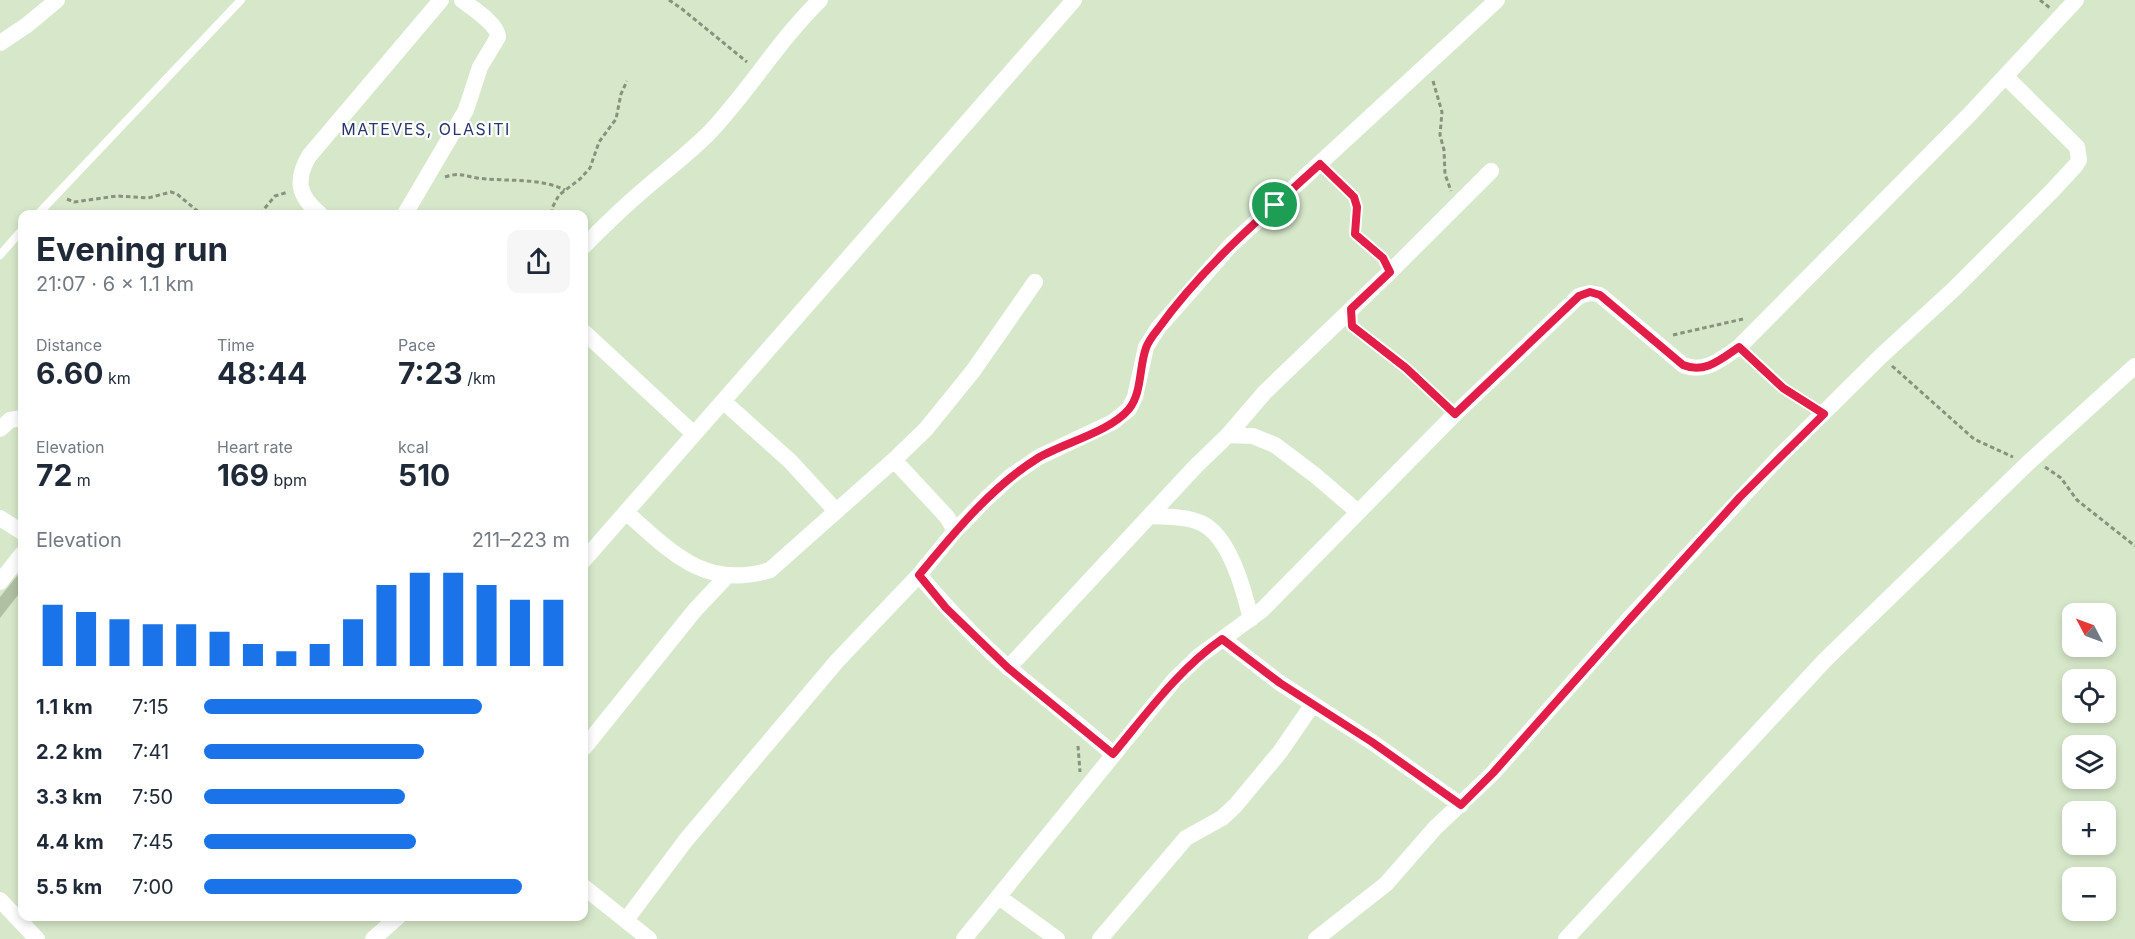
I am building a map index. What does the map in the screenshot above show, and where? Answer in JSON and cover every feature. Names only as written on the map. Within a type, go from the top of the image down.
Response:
[{"type":"street","points":[[0,43],[27,25],[57,0]]},
{"type":"street","points":[[316,210],[302,190],[300,171],[309,156],[441,0]]},
{"type":"street","points":[[407,210],[465,110],[480,67],[498,37],[498,32],[493,26],[462,0]]},
{"type":"street","points":[[588,242],[641,192],[687,155],[739,99],[791,31],[820,0]]},
{"type":"street","points":[[588,556],[1074,0]]},
{"type":"street","points":[[626,920],[686,840],[770,740],[837,661],[919,575],[955,531],[1011,476],[1039,457],[1113,422],[1129,409],[1135,396],[1146,347],[1158,328],[1230,246],[1497,0]]},
{"type":"street","points":[[964,939],[1175,679],[1199,656],[1251,619],[1285,588],[1455,414],[1584,294],[1590,292],[1600,295],[1683,365],[1699,369],[1716,362],[1739,347],[1969,115],[2076,0]]},
{"type":"street","points":[[1316,939],[1386,884],[1410,859],[1427,836],[1493,773],[1740,497],[1881,356],[1953,290],[2051,192],[2079,160],[2077,147],[2005,75]]},
{"type":"street","points":[[1008,668],[1073,595],[1228,435],[1265,392],[1491,171]]},
{"type":"street","points":[[626,512],[679,557],[701,570],[728,575],[752,575],[770,570],[926,429],[954,395],[1035,282]]},
{"type":"street","points":[[588,336],[694,434]]},
{"type":"street","points":[[1566,939],[1825,660],[2028,463],[2135,366]]},
{"type":"street","points":[[723,401],[790,461],[836,511]]},
{"type":"street","points":[[0,429],[10,420],[18,419]]},
{"type":"street","points":[[1228,435],[1253,436],[1275,445],[1358,512]]},
{"type":"street","points":[[894,460],[947,517],[955,531]]},
{"type":"street","points":[[1150,516],[1199,522],[1209,527],[1226,550],[1239,580],[1251,619]]},
{"type":"street","points":[[0,518],[18,529]]},
{"type":"street","points":[[0,582],[18,559]]},
{"type":"street","points":[[588,743],[675,634],[728,575]]},
{"type":"street","points":[[919,575],[946,608],[1008,668],[1113,754]]},
{"type":"street","points":[[1222,639],[1259,668],[1372,742],[1461,805]]},
{"type":"street","points":[[1100,939],[1186,838],[1222,818],[1235,806],[1280,752],[1313,704]]},
{"type":"street","points":[[588,890],[649,939]]},
{"type":"street","points":[[999,897],[1057,939]]},
{"type":"street","points":[[0,900],[18,919]]},
{"type":"street","points":[[20,921],[37,939]]},
{"type":"street","points":[[373,939],[393,921]]},
{"type":"lane","points":[[42,210],[241,0]]},
{"type":"lane","points":[[0,255],[18,235]]},
{"type":"path","points":[[669,0],[759,72]]},
{"type":"path","points":[[1428,66],[1442,111],[1440,135],[1444,150],[1445,174],[1454,208]]},
{"type":"path","points":[[553,210],[555,202],[590,168],[598,142],[616,119],[621,94],[627,81]]},
{"type":"path","points":[[1320,164],[1354,197],[1357,207],[1355,234],[1383,258],[1390,272]]},
{"type":"path","points":[[422,186],[447,176],[464,174],[476,178],[549,184],[566,190]]},
{"type":"path","points":[[263,210],[275,196],[302,190]]},
{"type":"path","points":[[58,193],[74,202],[117,196],[148,198],[171,192],[177,194],[196,210]]},
{"type":"path","points":[[1351,309],[1352,326],[1406,368],[1455,414]]},
{"type":"path","points":[[1651,339],[1721,323],[1770,315]]},
{"type":"path","points":[[1739,347],[1783,388],[1824,414]]},
{"type":"path","points":[[1881,356],[1944,415],[1974,439],[2028,463],[2048,468],[2057,474],[2077,500],[2135,546]]},
{"type":"path","points":[[1076,722],[1080,756],[1080,795]]},
{"type":"building","points":[[18,575],[18,595],[0,618],[0,597]]},
{"type":"district","name":"MATEVES, OLASITI","points":[[426,129]]},
{"type":"route","points":[[1320,164],[1354,197],[1357,202],[1355,234],[1383,258],[1390,272],[1351,309],[1352,326],[1406,368],[1455,414],[1579,296],[1590,292],[1600,295],[1683,365],[1699,369],[1716,362],[1739,347],[1770,378],[1824,414],[1740,497],[1493,773],[1461,805],[1372,742],[1280,683],[1222,639],[1199,656],[1175,679],[1113,754],[1008,668],[946,608],[919,575],[955,531],[1011,476],[1039,457],[1113,422],[1129,409],[1135,396],[1146,347],[1158,328],[1230,246],[1275,205],[1320,164]]}]
